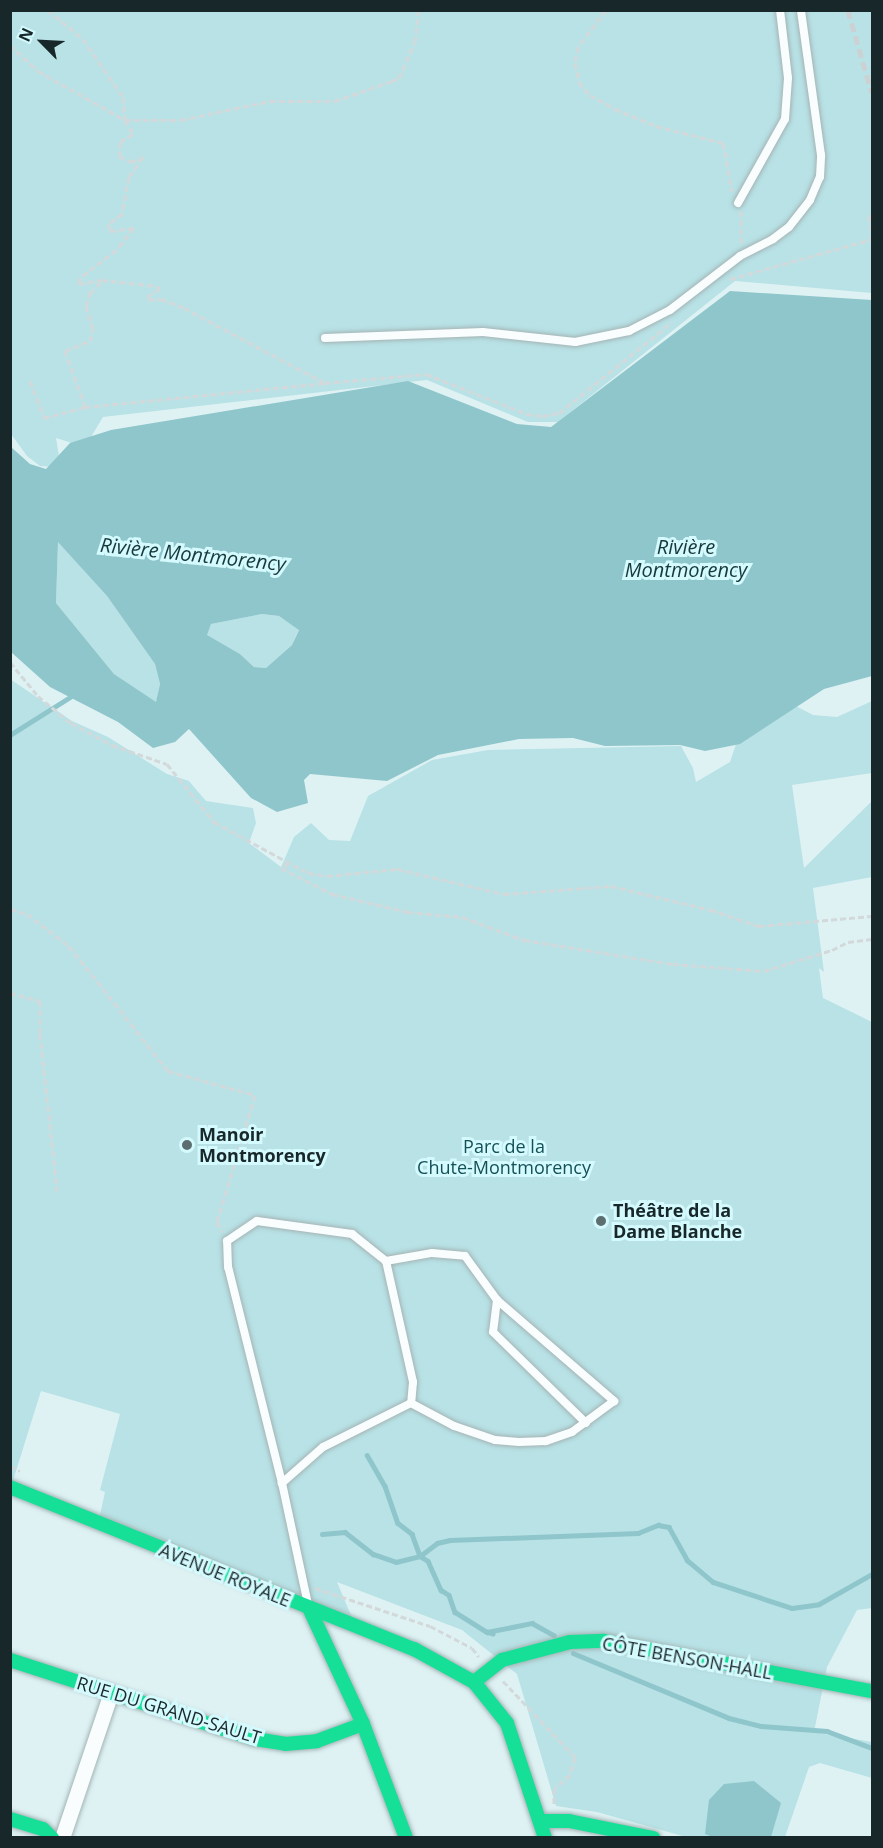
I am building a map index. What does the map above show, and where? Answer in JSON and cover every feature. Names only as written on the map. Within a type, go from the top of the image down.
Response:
[{"type":"street","name":"AVENUE ROYALE","points":[[10,1488],[309,1608],[363,1724],[406,1838]]},
{"type":"street","points":[[309,1608],[414,1649],[474,1682],[507,1724],[545,1838]]},
{"type":"street","name":"CÔTE BENSON-HALL","points":[[474,1682],[502,1660],[570,1642],[603,1641],[873,1691]]},
{"type":"street","name":"RUE DU GRAND-SAULT","points":[[10,1660],[255,1739],[285,1744],[317,1741],[363,1724]]},
{"type":"street","points":[[62,1838],[111,1692]]},
{"type":"street","points":[[10,1819],[43,1829],[52,1838]]},
{"type":"street","points":[[540,1821],[592,1824],[653,1838]]},
{"type":"lane","points":[[738,203],[785,119],[788,78],[780,10]]},
{"type":"lane","points":[[325,338],[483,332],[575,342],[629,331],[670,310],[740,256],[789,227],[810,200],[820,177],[821,155],[801,10]]},
{"type":"lane","points":[[309,1608],[307,1586],[228,1267],[227,1241],[257,1221],[352,1234],[386,1261],[413,1382],[411,1403]]},
{"type":"lane","points":[[386,1261],[432,1253],[465,1256],[497,1300],[614,1401],[586,1423],[546,1441],[495,1440],[454,1426],[411,1403]]},
{"type":"lane","points":[[497,1300],[493,1332],[586,1423]]},
{"type":"lane","points":[[282,1483],[323,1446],[411,1403]]},
{"type":"path","points":[[48,10],[83,39],[100,59],[123,97],[125,120],[133,134],[120,142],[119,156],[131,162],[143,157],[129,177],[122,214],[108,224],[110,231],[134,228],[116,250],[80,278],[79,284],[102,280],[156,286],[160,289],[148,296],[149,300],[161,299],[184,308],[325,383]]},
{"type":"path","points":[[10,45],[38,71],[125,120],[181,120],[270,101],[335,101],[399,78],[415,42],[419,10]]},
{"type":"path","points":[[606,10],[578,47],[575,63],[579,82],[590,95],[615,109],[656,126],[723,143],[727,174],[743,221],[738,274]]},
{"type":"path","points":[[720,284],[738,274],[873,238],[869,216],[873,215]]},
{"type":"path","points":[[85,407],[65,351],[90,341],[93,329],[86,306],[90,293],[102,280]]},
{"type":"path","points":[[30,381],[44,418],[85,407],[426,374],[527,414],[543,416],[559,413],[675,320]]},
{"type":"path","points":[[10,662],[38,696],[71,723],[112,745],[167,764],[214,822],[308,873],[327,876],[397,869],[504,894],[610,886],[711,910],[759,926],[873,916]]},
{"type":"path","points":[[288,863],[280,868],[332,894],[408,912],[462,917],[524,940],[616,957],[764,971],[832,950],[848,942],[873,939]]},
{"type":"path","points":[[10,909],[27,914],[69,946],[168,1071],[255,1095],[217,1222],[227,1241]]},
{"type":"path","points":[[10,993],[40,1001],[40,1034],[57,1191]]},
{"type":"green space","points":[[10,11],[872,11],[872,293],[735,281],[558,422],[528,422],[427,380],[103,417],[85,447],[56,438],[60,462],[54,467],[40,466],[27,456],[11,434]]},
{"type":"green space","points":[[58,541],[107,596],[155,664],[160,684],[156,703],[114,674],[56,603]]},
{"type":"green space","points":[[262,614],[279,616],[299,629],[292,645],[266,668],[254,667],[240,654],[206,635],[211,624]]},
{"type":"green space","name":"Parc de la Chute-Montmorency","points":[[10,679],[72,721],[108,737],[167,774],[189,781],[206,801],[253,808],[256,823],[249,843],[281,867],[294,837],[311,823],[329,840],[350,841],[368,796],[432,760],[488,750],[681,746],[693,768],[696,782],[730,762],[741,729],[788,702],[813,715],[837,717],[872,701],[872,773],[792,785],[804,868],[872,801],[872,877],[813,888],[824,972],[819,968],[823,998],[872,1022],[872,1608],[857,1610],[827,1667],[814,1732],[872,1742],[872,1778],[820,1763],[809,1767],[785,1837],[686,1837],[597,1812],[556,1806],[517,1674],[462,1630],[337,1582],[355,1625],[98,1524],[105,1492],[100,1490],[120,1414],[41,1391],[11,1487]]},
{"type":"water","name":"Rivière Montmorency","points":[[730,291],[872,300],[872,676],[824,689],[740,744],[705,751],[680,745],[605,746],[573,738],[519,739],[438,755],[387,781],[310,774],[304,780],[308,803],[277,812],[251,798],[189,729],[175,742],[153,748],[118,722],[50,687],[11,652],[11,447],[30,464],[46,469],[70,443],[111,430],[408,381],[517,424],[551,427]],"holes":[[[58,542],[107,596],[155,664],[160,684],[156,702],[114,674],[56,603]],[[262,614],[279,616],[299,630],[292,645],[266,668],[254,667],[240,654],[207,635],[211,624]]]},
{"type":"water","points":[[754,1781],[781,1803],[771,1837],[713,1837],[705,1834],[709,1800],[724,1784]]},
{"type":"waterway","points":[[10,735],[70,697]]},
{"type":"waterway","points":[[367,1455],[385,1486],[398,1523],[412,1534],[420,1556],[428,1561],[441,1590],[449,1595],[455,1612],[487,1632]]},
{"type":"waterway","points":[[322,1534],[345,1532],[373,1554],[396,1562],[420,1556],[437,1543],[450,1540],[638,1533],[658,1525],[669,1527],[687,1560],[713,1582],[792,1608],[819,1604],[872,1574]]},
{"type":"waterway","points":[[493,1634],[487,1632],[532,1623],[554,1635]]},
{"type":"waterway","points":[[573,1653],[729,1718],[761,1726],[827,1731],[872,1748]]},
{"type":"railway","points":[[848,10],[872,93]]},
{"type":"traffic: fast","points":[[10,1487],[414,1649],[474,1682],[507,1723],[545,1838]]},
{"type":"traffic: fast","points":[[309,1608],[363,1724],[406,1838]]},
{"type":"traffic: fast","points":[[474,1682],[502,1660],[570,1642],[604,1641],[872,1691]]},
{"type":"traffic: fast","points":[[10,1660],[255,1739],[285,1744],[317,1741],[363,1724]]},
{"type":"traffic: fast","points":[[10,1819],[43,1829],[52,1838]]},
{"type":"traffic: fast","points":[[540,1821],[569,1821],[653,1838]]},
{"type":"place","name":"Manoir Montmorency","points":[[187,1145]]},
{"type":"place","name":"Théâtre de la Dame Blanche","points":[[601,1221]]}]
